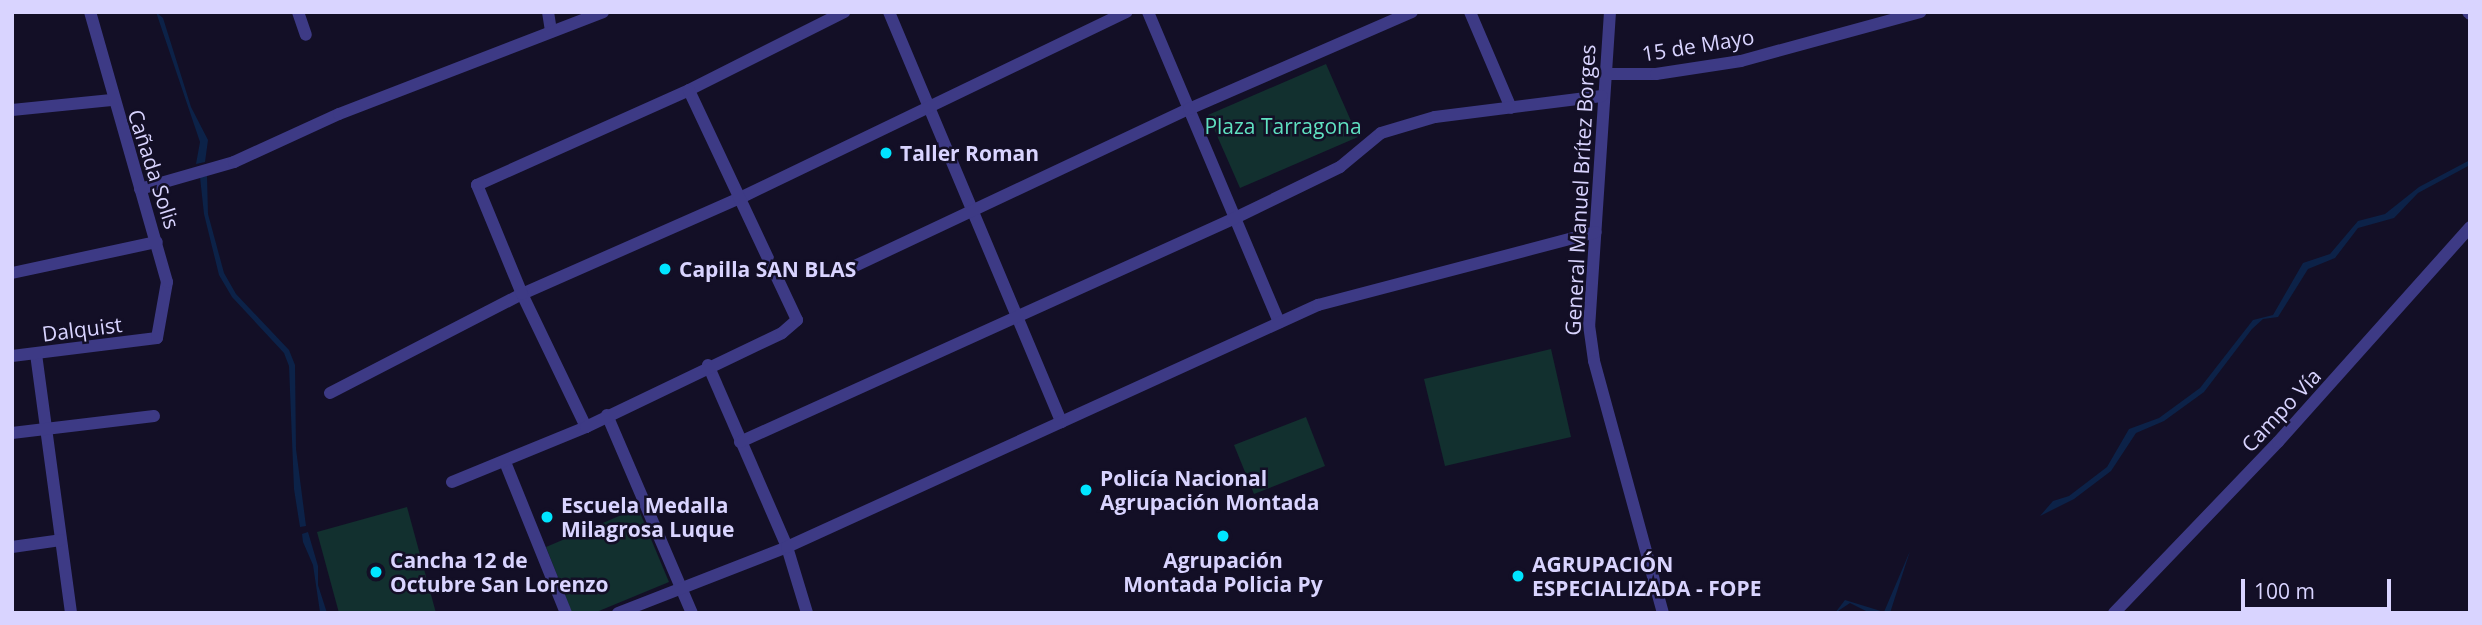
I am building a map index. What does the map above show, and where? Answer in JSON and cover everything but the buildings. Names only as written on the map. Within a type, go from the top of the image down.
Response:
[{"type":"street","name":"Cañada Solis","points":[[90,12],[112,100],[167,282],[157,338]]},
{"type":"street","points":[[298,12],[306,35]]},
{"type":"street","points":[[548,12],[551,32]]},
{"type":"street","points":[[140,189],[234,162],[339,114],[603,12]]},
{"type":"street","points":[[586,427],[522,294],[477,185],[689,90],[844,12]]},
{"type":"street","points":[[889,12],[1061,422]]},
{"type":"street","points":[[330,393],[522,294],[740,198],[928,108],[1111,15],[1127,12]]},
{"type":"street","points":[[1148,12],[1233,219],[1279,322]]},
{"type":"street","points":[[842,272],[1189,108],[1412,12]]},
{"type":"street","points":[[1470,12],[1511,108]]},
{"type":"street","name":"General Manuel Brítez Borges","points":[[1610,12],[1603,74],[1589,325],[1594,361],[1663,613]]},
{"type":"street","name":"15 de Mayo","points":[[1603,74],[1657,74],[1741,61],[1920,12]]},
{"type":"street","points":[[452,482],[586,427],[708,365],[782,333],[797,320],[689,90]]},
{"type":"street","points":[[740,442],[1233,219],[1339,167],[1381,133],[1435,117],[1602,96]]},
{"type":"street","points":[[12,110],[112,100]]},
{"type":"street","name":"Campo Vía","points":[[2114,613],[2355,359],[2470,227]]},
{"type":"street","points":[[618,613],[681,586],[787,547],[1318,305],[1596,232]]},
{"type":"street","points":[[12,273],[157,242]]},
{"type":"street","name":"Dalquist","points":[[12,356],[157,338]]},
{"type":"street","points":[[36,354],[49,429],[71,613]]},
{"type":"street","points":[[708,365],[787,547],[807,613]]},
{"type":"street","points":[[607,415],[692,613]]},
{"type":"street","points":[[12,433],[154,416]]},
{"type":"street","points":[[505,462],[566,613]]},
{"type":"street","points":[[12,547],[61,540]]},
{"type":"green space","name":"Plaza Tarragona","points":[[1326,64],[1358,137],[1240,188],[1208,115]]},
{"type":"green space","points":[[1551,349],[1571,437],[1445,466],[1424,379]]},
{"type":"green space","points":[[1306,417],[1325,466],[1254,494],[1234,445]]},
{"type":"green space","name":"Cancha 12 de Octubre San Lorenzo","points":[[407,507],[436,613],[339,613],[317,532]]},
{"type":"green space","points":[[638,508],[669,582],[594,613],[572,613],[546,547]]},
{"type":"water","points":[[156,12],[163,18],[191,107],[208,140],[205,162],[196,164],[200,142]]},
{"type":"water","points":[[2470,160],[2470,165],[2418,193],[2394,218],[2358,228],[2335,258],[2308,269],[2278,317],[2263,319],[2252,329],[2204,392],[2164,421],[2136,433],[2111,471],[2074,499],[2040,516],[2053,501],[2069,496],[2107,467],[2129,429],[2159,418],[2200,388],[2253,320],[2273,315],[2303,263],[2330,254],[2358,221],[2385,214],[2419,187]]},
{"type":"water","points":[[207,176],[208,214],[224,273],[236,294],[289,350],[295,365],[296,449],[306,526],[300,527],[294,489],[289,366],[284,353],[232,297],[219,275],[204,214],[200,177]]},
{"type":"water","points":[[308,532],[318,566],[318,585],[327,613],[320,612],[313,565],[303,542],[302,534]]},
{"type":"water","points":[[1910,551],[1890,613],[1870,613],[1850,603],[1835,613],[1845,600],[1884,612]]},
{"type":"place","name":"Taller Roman","points":[[886,153]]},
{"type":"place","name":"Capilla SAN BLAS","points":[[665,269]]},
{"type":"place","name":"Policía Nacional Agrupación Montada","points":[[1086,490]]},
{"type":"place","name":"Escuela Medalla Milagrosa Luque","points":[[547,517]]},
{"type":"place","name":"Agrupación Montada Policia Py","points":[[1223,536]]},
{"type":"place","name":"Cancha 12 de Octubre San Lorenzo","points":[[376,572]]},
{"type":"place","name":"AGRUPACIÓN ESPECIALIZADA - FOPE","points":[[1518,576]]}]
